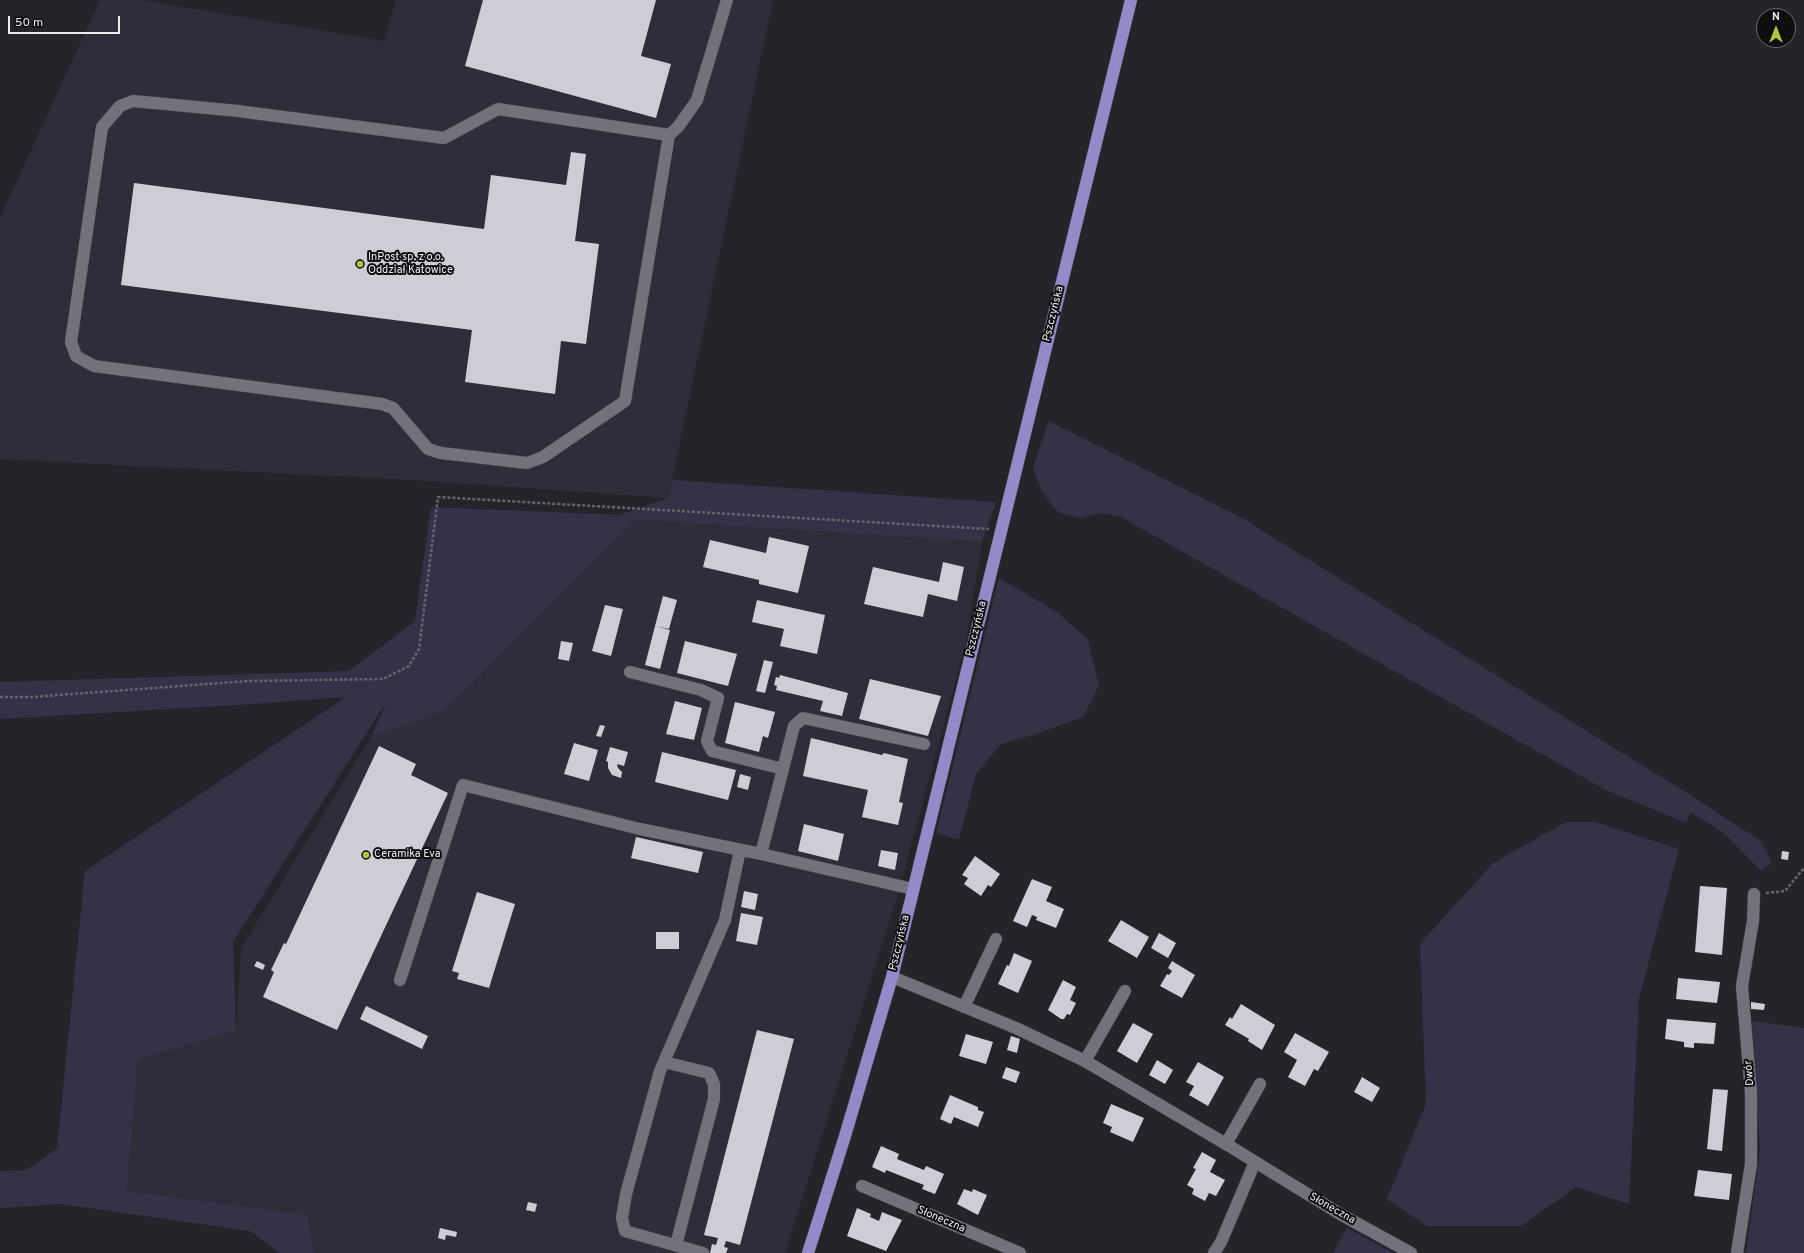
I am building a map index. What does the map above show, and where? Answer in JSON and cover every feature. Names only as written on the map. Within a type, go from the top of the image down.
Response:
[{"type":"main road","name":"Pszczyńska","points":[[808,1253],[845,1136],[892,977],[1131,0]]},
{"type":"street","points":[[669,135],[498,109],[444,138],[238,111],[133,100],[120,106],[102,127],[70,342],[76,356],[94,366],[382,404],[393,408],[428,449],[527,463],[543,457],[625,401],[669,135],[678,128],[697,100],[727,0]]},
{"type":"street","points":[[630,672],[700,690],[718,698],[707,741],[712,751],[783,769]]},
{"type":"street","points":[[761,854],[794,726],[803,718],[924,744]]},
{"type":"street","points":[[400,980],[463,785],[640,829],[761,854],[913,889]]},
{"type":"street","points":[[703,1253],[625,1231],[622,1218],[628,1187],[664,1062],[725,920],[740,850]]},
{"type":"street","name":"Dwór","points":[[1738,1253],[1752,1164],[1752,1092],[1742,986],[1753,921],[1754,894]]},
{"type":"street","points":[[964,1007],[996,939]]},
{"type":"street","name":"Słoneczna","points":[[892,977],[1016,1028],[1085,1061],[1226,1144],[1340,1214],[1411,1253]]},
{"type":"street","points":[[1085,1061],[1125,991]]},
{"type":"street","points":[[664,1062],[709,1073],[714,1084],[714,1099],[676,1245]]},
{"type":"street","points":[[1226,1144],[1260,1084]]},
{"type":"street","points":[[1214,1253],[1221,1242],[1255,1162]]},
{"type":"street","name":"Słoneczna","points":[[862,1186],[1020,1253]]},
{"type":"path","points":[[0,697],[32,697],[248,681],[383,679],[409,666],[419,649],[438,497],[1002,529]]},
{"type":"path","points":[[1754,894],[1785,891],[1804,868]]},
{"type":"shaded area","points":[[100,0],[141,0],[384,41],[396,0],[773,0],[669,498],[413,480],[0,459],[0,218]]},
{"type":"shaded area","points":[[1049,421],[1246,520],[1684,791],[1761,841],[1772,863],[1761,871],[1724,833],[1690,812],[1686,823],[1604,789],[1119,516],[1100,513],[1081,518],[1059,513],[1042,492],[1033,467]]},
{"type":"shaded area","points":[[672,480],[996,502],[982,542],[636,520],[444,711],[370,739],[387,701],[233,942],[236,1031],[138,1060],[127,1191],[307,1214],[314,1253],[279,1253],[250,1231],[61,1204],[0,1208],[0,1171],[26,1170],[57,1149],[85,871],[346,697],[0,719],[0,682],[349,671],[415,621],[431,507],[619,515],[669,498]]},
{"type":"shaded area","points":[[636,520],[982,542],[965,647],[897,897],[785,1253],[314,1253],[307,1214],[127,1191],[138,1060],[236,1031],[241,948],[370,739],[444,711]]},
{"type":"shaded area","points":[[999,578],[1057,612],[1088,640],[1099,685],[1083,717],[1036,734],[1001,744],[976,774],[959,840],[936,833]]},
{"type":"shaded area","points":[[1566,822],[1595,822],[1679,849],[1639,998],[1629,1204],[1576,1187],[1521,1226],[1427,1226],[1387,1199],[1426,1104],[1420,944],[1493,863]]},
{"type":"shaded area","points":[[1752,1021],[1804,1028],[1804,1253],[1746,1253],[1760,1150]]},
{"type":"shaded area","points":[[1347,1228],[1393,1253],[1333,1253]]},
{"type":"building","points":[[483,0],[656,0],[641,56],[671,64],[656,118],[465,66]]},
{"type":"building","name":"InPost sp. z o.o. Oddział Katowice","points":[[571,152],[586,154],[575,241],[599,244],[586,344],[561,341],[555,394],[465,382],[472,330],[121,285],[134,183],[484,229],[491,175],[566,185]]},
{"type":"building","points":[[769,537],[809,546],[798,593],[759,584],[759,580],[703,567],[710,540],[766,553]]},
{"type":"building","points":[[943,562],[964,567],[957,601],[928,594],[923,617],[864,604],[873,567],[939,582]]},
{"type":"building","points":[[663,596],[677,600],[669,629],[655,626]]},
{"type":"building","points":[[757,600],[825,615],[817,654],[780,646],[784,629],[752,622]]},
{"type":"building","points":[[605,605],[623,609],[611,656],[592,651]]},
{"type":"building","points":[[655,626],[670,630],[660,669],[645,665]]},
{"type":"building","points":[[561,641],[573,643],[569,661],[558,659]]},
{"type":"building","points":[[685,641],[737,654],[728,686],[677,673]]},
{"type":"building","points":[[764,660],[773,662],[765,693],[756,691]]},
{"type":"building","points":[[780,675],[848,693],[842,716],[820,711],[823,701],[776,690],[777,686],[774,685],[776,677],[779,678]]},
{"type":"building","points":[[870,679],[941,696],[928,736],[859,719]]},
{"type":"building","points":[[675,701],[702,708],[694,740],[666,734]]},
{"type":"building","points":[[735,702],[775,712],[768,738],[763,736],[759,752],[725,743]]},
{"type":"building","points":[[600,725],[605,726],[601,737],[596,736]]},
{"type":"building","points":[[811,738],[882,755],[884,753],[908,759],[899,802],[903,803],[898,825],[862,817],[868,790],[803,776]]},
{"type":"building","points":[[574,743],[598,750],[589,781],[564,774]]},
{"type":"building","points":[[379,746],[416,764],[411,775],[448,793],[337,1030],[263,997],[274,972],[271,970],[284,943],[286,944]]},
{"type":"building","points":[[610,747],[628,752],[624,766],[617,764],[618,768],[622,772],[621,778],[612,775],[608,768],[608,762],[606,761]]},
{"type":"building","points":[[662,752],[736,770],[728,800],[655,782]]},
{"type":"building","points":[[740,774],[751,777],[748,790],[737,787]]},
{"type":"building","points":[[804,824],[844,834],[838,861],[798,851]]},
{"type":"building","points":[[636,837],[703,852],[698,873],[631,858]]},
{"type":"building","points":[[881,850],[898,853],[895,870],[878,866]]},
{"type":"building","points":[[1782,851],[1789,852],[1788,860],[1781,859]]},
{"type":"building","points":[[975,856],[1000,874],[991,887],[988,885],[981,896],[964,884],[968,878],[962,875]]},
{"type":"building","points":[[1032,879],[1052,887],[1046,901],[1064,909],[1056,928],[1036,920],[1037,917],[1032,915],[1027,927],[1013,921]]},
{"type":"building","points":[[1700,886],[1727,888],[1722,955],[1695,952]]},
{"type":"building","points":[[744,891],[758,894],[755,910],[741,907]]},
{"type":"building","points":[[477,892],[515,904],[489,988],[457,979],[459,973],[452,971]]},
{"type":"building","points":[[741,913],[763,917],[757,945],[736,941]]},
{"type":"building","points":[[1121,920],[1149,937],[1137,958],[1108,941]]},
{"type":"building","points":[[656,932],[679,932],[679,949],[656,949]]},
{"type":"building","points":[[1159,933],[1176,943],[1168,958],[1151,948]]},
{"type":"building","points":[[1014,953],[1032,961],[1018,993],[998,984],[1007,965],[1009,966]]},
{"type":"building","points":[[257,961],[265,965],[263,970],[254,966]]},
{"type":"building","points":[[1172,961],[1195,975],[1182,998],[1160,986],[1167,974],[1169,975],[1172,971],[1168,968]]},
{"type":"building","points":[[1678,978],[1720,982],[1717,1003],[1676,999]]},
{"type":"building","points":[[1063,980],[1076,987],[1070,1000],[1076,1003],[1070,1015],[1067,1014],[1064,1019],[1061,1019],[1048,1010]]},
{"type":"building","points":[[1751,1002],[1765,1004],[1764,1010],[1751,1009]]},
{"type":"building","points":[[1241,1004],[1275,1025],[1262,1050],[1248,1041],[1249,1039],[1225,1025],[1230,1017],[1232,1019]]},
{"type":"building","points":[[366,1006],[428,1036],[422,1049],[360,1019]]},
{"type":"building","points":[[1667,1019],[1716,1023],[1714,1044],[1694,1043],[1694,1048],[1684,1047],[1684,1042],[1665,1039]]},
{"type":"building","points":[[1133,1023],[1153,1034],[1137,1063],[1117,1051]]},
{"type":"building","points":[[757,1030],[794,1039],[740,1245],[726,1241],[724,1247],[728,1248],[726,1253],[710,1253],[712,1244],[716,1245],[718,1238],[704,1235]]},
{"type":"building","points":[[1295,1033],[1329,1052],[1318,1071],[1314,1069],[1305,1086],[1288,1077],[1297,1060],[1284,1052]]},
{"type":"building","points":[[966,1034],[993,1042],[986,1064],[959,1056]]},
{"type":"building","points":[[1011,1036],[1020,1039],[1017,1053],[1007,1050]]},
{"type":"building","points":[[1157,1060],[1173,1070],[1165,1084],[1149,1075]]},
{"type":"building","points":[[1198,1062],[1224,1077],[1208,1106],[1189,1095],[1194,1086],[1186,1082]]},
{"type":"building","points":[[1006,1067],[1020,1072],[1016,1083],[1002,1078]]},
{"type":"building","points":[[1362,1077],[1380,1088],[1372,1102],[1354,1092]]},
{"type":"building","points":[[1713,1089],[1728,1090],[1722,1151],[1707,1149]]},
{"type":"building","points":[[950,1095],[978,1107],[978,1110],[984,1112],[978,1127],[954,1117],[951,1124],[940,1119]]},
{"type":"building","points":[[1111,1104],[1144,1118],[1133,1142],[1110,1132],[1112,1127],[1103,1123]]},
{"type":"building","points":[[881,1146],[899,1154],[897,1159],[924,1170],[926,1166],[944,1174],[935,1194],[922,1189],[924,1185],[886,1170],[885,1173],[872,1167]]},
{"type":"building","points":[[1202,1152],[1216,1160],[1210,1172],[1225,1180],[1216,1196],[1209,1193],[1205,1201],[1192,1194],[1194,1189],[1187,1185],[1196,1169],[1193,1168]]},
{"type":"building","points":[[1698,1170],[1732,1174],[1729,1200],[1694,1196]]},
{"type":"building","points":[[964,1189],[972,1192],[973,1189],[987,1195],[978,1215],[957,1204]]},
{"type":"building","points":[[528,1202],[537,1204],[535,1212],[526,1210]]},
{"type":"building","points":[[857,1208],[871,1214],[870,1217],[879,1221],[882,1212],[902,1220],[886,1251],[847,1236]]},
{"type":"building","points":[[440,1228],[457,1232],[456,1237],[446,1235],[445,1240],[438,1238]]},
{"type":"place","name":"InPost sp. z o.o. Oddział Katowice","points":[[360,264]]},
{"type":"place","name":"Ceramika Eva","points":[[366,855]]}]
